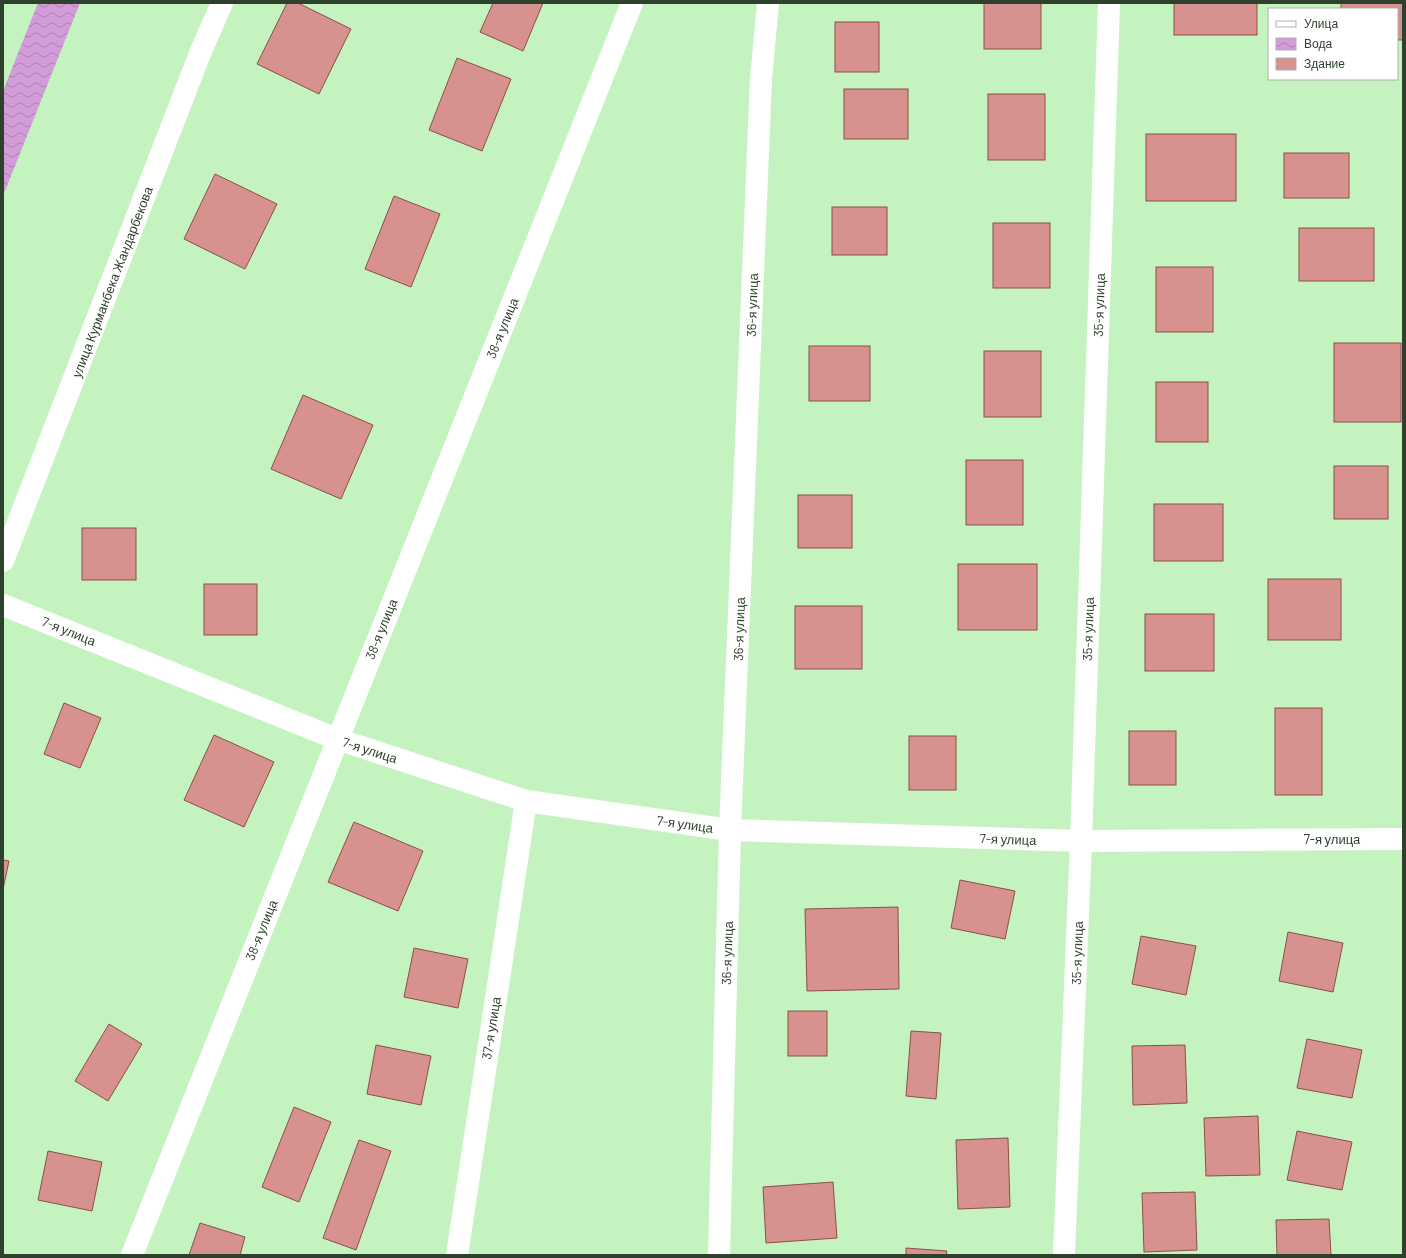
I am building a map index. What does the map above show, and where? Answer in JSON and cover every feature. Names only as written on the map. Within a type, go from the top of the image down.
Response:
[{"type":"street","name":"улица Курманбека Жандарбекова","points":[[3,561],[193,73],[222,3]]},
{"type":"street","name":"38-я улица","points":[[132,1255],[632,3]]},
{"type":"street","name":"36-я улица","points":[[719,1255],[730,830],[761,79],[768,3]]},
{"type":"street","name":"35-я улица","points":[[1064,1255],[1081,841],[1109,3]]},
{"type":"street","name":"7-я улица","points":[[3,605],[337,739],[526,801],[730,830],[1081,841],[1403,839]]},
{"type":"street","name":"37-я улица","points":[[456,1255],[526,801]]},
{"type":"water","points":[[38,3],[80,3],[3,196],[3,91]]},
{"type":"building","points":[[287,3],[298,3],[351,29],[319,94],[257,64]]},
{"type":"building","points":[[493,3],[543,3],[523,51],[480,32]]},
{"type":"building","points":[[984,3],[1041,3],[1041,49],[984,49]]},
{"type":"building","points":[[1174,3],[1257,3],[1257,35],[1174,35]]},
{"type":"building","points":[[1341,3],[1403,3],[1403,40],[1398,40],[1398,8],[1341,8]]},
{"type":"building","points":[[835,22],[879,22],[879,72],[835,72]]},
{"type":"building","points":[[457,58],[511,79],[482,151],[429,130]]},
{"type":"building","points":[[844,89],[908,89],[908,139],[844,139]]},
{"type":"building","points":[[988,94],[1045,94],[1045,160],[988,160]]},
{"type":"building","points":[[1146,134],[1236,134],[1236,201],[1146,201]]},
{"type":"building","points":[[1284,153],[1349,153],[1349,198],[1284,198]]},
{"type":"building","points":[[215,174],[277,204],[245,269],[184,239]]},
{"type":"building","points":[[394,196],[440,214],[411,287],[365,269]]},
{"type":"building","points":[[832,207],[887,207],[887,255],[832,255]]},
{"type":"building","points":[[993,223],[1050,223],[1050,288],[993,288]]},
{"type":"building","points":[[1299,228],[1374,228],[1374,281],[1299,281]]},
{"type":"building","points":[[1156,267],[1213,267],[1213,332],[1156,332]]},
{"type":"building","points":[[1334,343],[1401,343],[1401,422],[1334,422]]},
{"type":"building","points":[[809,346],[870,346],[870,401],[809,401]]},
{"type":"building","points":[[984,351],[1041,351],[1041,417],[984,417]]},
{"type":"building","points":[[1156,382],[1208,382],[1208,442],[1156,442]]},
{"type":"building","points":[[303,395],[373,425],[341,499],[271,469]]},
{"type":"building","points":[[966,460],[1023,460],[1023,525],[966,525]]},
{"type":"building","points":[[1334,466],[1388,466],[1388,519],[1334,519]]},
{"type":"building","points":[[798,495],[852,495],[852,548],[798,548]]},
{"type":"building","points":[[1154,504],[1223,504],[1223,561],[1154,561]]},
{"type":"building","points":[[82,528],[136,528],[136,580],[82,580]]},
{"type":"building","points":[[958,564],[1037,564],[1037,630],[958,630]]},
{"type":"building","points":[[1268,579],[1341,579],[1341,640],[1268,640]]},
{"type":"building","points":[[204,584],[257,584],[257,635],[204,635]]},
{"type":"building","points":[[795,606],[862,606],[862,669],[795,669]]},
{"type":"building","points":[[1145,614],[1214,614],[1214,671],[1145,671]]},
{"type":"building","points":[[64,703],[101,718],[80,768],[44,754]]},
{"type":"building","points":[[1275,708],[1322,708],[1322,795],[1275,795]]},
{"type":"building","points":[[1129,731],[1176,731],[1176,785],[1129,785]]},
{"type":"building","points":[[214,735],[274,762],[244,827],[184,800]]},
{"type":"building","points":[[909,736],[956,736],[956,790],[909,790]]},
{"type":"building","points":[[354,822],[423,851],[398,911],[328,882]]},
{"type":"building","points":[[3,860],[9,861],[3,889]]},
{"type":"building","points":[[960,880],[1015,891],[1005,939],[951,928]]},
{"type":"building","points":[[898,907],[899,989],[807,991],[805,909]]},
{"type":"building","points":[[1288,932],[1343,943],[1333,992],[1279,981]]},
{"type":"building","points":[[1141,936],[1196,946],[1186,995],[1132,984]]},
{"type":"building","points":[[414,948],[468,959],[458,1008],[404,997]]},
{"type":"building","points":[[788,1011],[827,1011],[827,1056],[788,1056]]},
{"type":"building","points":[[109,1024],[142,1044],[108,1101],[75,1081]]},
{"type":"building","points":[[911,1031],[941,1033],[936,1099],[906,1096]]},
{"type":"building","points":[[1307,1039],[1362,1050],[1352,1098],[1297,1088]]},
{"type":"building","points":[[376,1045],[431,1056],[421,1105],[367,1094]]},
{"type":"building","points":[[1185,1045],[1187,1103],[1133,1105],[1132,1046]]},
{"type":"building","points":[[294,1107],[331,1122],[299,1202],[262,1187]]},
{"type":"building","points":[[1258,1116],[1260,1175],[1206,1176],[1204,1118]]},
{"type":"building","points":[[1297,1131],[1352,1142],[1342,1190],[1287,1180]]},
{"type":"building","points":[[1008,1138],[1010,1207],[958,1209],[956,1140]]},
{"type":"building","points":[[359,1140],[391,1151],[356,1250],[323,1238]]},
{"type":"building","points":[[48,1151],[102,1162],[92,1211],[38,1200]]},
{"type":"building","points":[[833,1182],[837,1238],[766,1243],[763,1187]]},
{"type":"building","points":[[1195,1192],[1197,1250],[1144,1252],[1142,1193]]},
{"type":"building","points":[[1329,1219],[1331,1255],[1277,1255],[1276,1220]]},
{"type":"building","points":[[200,1223],[245,1237],[240,1255],[189,1255]]},
{"type":"building","points":[[906,1248],[947,1251],[946,1255],[906,1255]]}]
